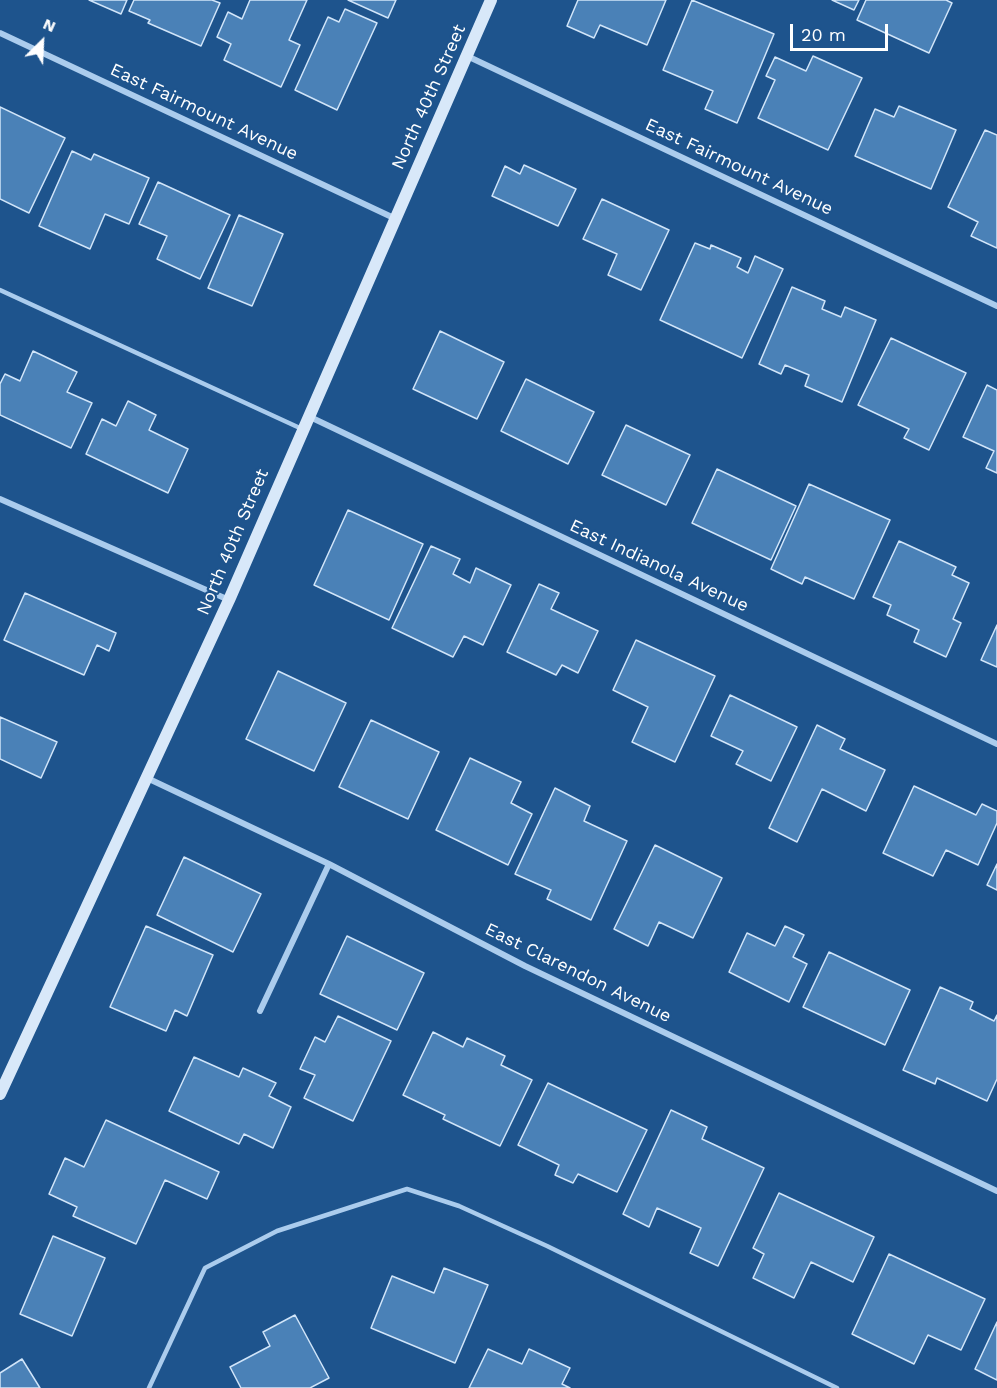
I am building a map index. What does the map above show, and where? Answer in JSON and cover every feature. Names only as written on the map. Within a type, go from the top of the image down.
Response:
[{"type":"main road","name":"North 40th Street","points":[[0,1094],[229,600],[307,416],[491,0]]},
{"type":"street","name":"East Fairmount Avenue","points":[[0,33],[396,219]]},
{"type":"street","name":"East Fairmount Avenue","points":[[467,56],[997,306]]},
{"type":"street","name":"East Indianola Avenue","points":[[307,416],[997,744]]},
{"type":"street","points":[[0,499],[229,600]]},
{"type":"street","name":"East Clarendon Avenue","points":[[147,778],[329,864],[525,966],[997,1191]]},
{"type":"street","points":[[260,1011],[329,864]]},
{"type":"lane","points":[[0,290],[302,429]]},
{"type":"lane","points":[[149,1388],[205,1268],[278,1231],[407,1189],[459,1206],[547,1246],[837,1388]]},
{"type":"building","points":[[89,0],[127,0],[121,14]]},
{"type":"building","points":[[134,0],[212,0],[220,3],[201,46],[148,23],[150,20],[129,11]]},
{"type":"building","points":[[250,0],[307,0],[289,40],[300,45],[281,87],[224,60],[231,44],[217,37],[228,12],[242,19]]},
{"type":"building","points":[[348,0],[396,0],[388,18]]},
{"type":"building","points":[[578,0],[666,0],[647,45],[600,25],[594,38],[567,26]]},
{"type":"building","points":[[692,0],[774,34],[737,123],[705,109],[713,91],[663,70]]},
{"type":"building","points":[[832,0],[859,0],[854,10]]},
{"type":"building","points":[[866,0],[946,0],[952,3],[929,53],[857,20]]},
{"type":"building","points":[[345,9],[377,23],[337,110],[295,90],[328,17],[339,22]]},
{"type":"building","points":[[813,56],[862,78],[828,150],[758,118],[775,80],[766,76],[775,57],[806,71]]},
{"type":"building","points":[[899,106],[956,130],[931,189],[855,156],[875,109],[894,117]]},
{"type":"building","points":[[0,107],[65,138],[29,213],[0,199]]},
{"type":"building","points":[[985,130],[997,135],[997,248],[971,236],[978,222],[948,207]]},
{"type":"building","points":[[72,151],[91,160],[94,154],[149,178],[129,224],[105,214],[90,249],[39,226]]},
{"type":"building","points":[[524,165],[576,189],[558,226],[492,196],[505,166],[520,174]]},
{"type":"building","points":[[158,182],[230,215],[200,279],[157,259],[167,236],[139,224]]},
{"type":"building","points":[[602,199],[669,230],[641,290],[608,275],[617,254],[583,239]]},
{"type":"building","points":[[239,215],[283,234],[252,306],[208,288]]},
{"type":"building","points":[[695,243],[710,249],[711,245],[741,258],[737,267],[748,273],[755,256],[783,269],[742,358],[660,320]]},
{"type":"building","points":[[792,287],[825,301],[822,309],[841,317],[845,307],[876,320],[842,402],[805,386],[809,375],[785,365],[781,374],[759,364]]},
{"type":"building","points":[[440,331],[504,362],[477,419],[413,389]]},
{"type":"building","points":[[891,338],[966,373],[929,450],[904,438],[909,429],[858,405]]},
{"type":"building","points":[[33,351],[77,372],[67,392],[92,403],[71,448],[0,415],[0,384],[5,374],[20,381]]},
{"type":"building","points":[[526,379],[594,412],[568,464],[501,431]]},
{"type":"building","points":[[987,385],[997,390],[997,473],[986,468],[994,451],[963,437]]},
{"type":"building","points":[[128,401],[156,415],[149,430],[188,449],[168,493],[86,454],[102,419],[116,426]]},
{"type":"building","points":[[626,425],[690,455],[666,505],[602,475]]},
{"type":"building","points":[[717,469],[796,506],[771,560],[692,523]]},
{"type":"building","points":[[809,484],[890,520],[854,599],[805,577],[802,584],[771,569]]},
{"type":"building","points":[[348,510],[423,544],[389,620],[314,585]]},
{"type":"building","points":[[899,541],[956,567],[952,575],[969,583],[953,619],[961,623],[946,657],[914,642],[919,630],[887,615],[891,605],[873,597]]},
{"type":"building","points":[[431,546],[460,559],[453,574],[470,583],[476,568],[511,585],[483,645],[464,636],[453,657],[392,628]]},
{"type":"building","points":[[539,584],[559,593],[551,609],[598,631],[578,673],[562,665],[556,675],[507,652]]},
{"type":"building","points":[[25,593],[116,633],[109,651],[97,645],[84,675],[4,640]]},
{"type":"building","points":[[997,625],[997,667],[981,660]]},
{"type":"building","points":[[636,640],[715,676],[675,762],[632,742],[648,707],[613,690]]},
{"type":"building","points":[[278,671],[346,703],[314,771],[246,739]]},
{"type":"building","points":[[730,695],[797,727],[771,781],[736,764],[743,751],[711,736]]},
{"type":"building","points":[[0,717],[57,742],[41,778],[0,759]]},
{"type":"building","points":[[371,720],[439,752],[408,819],[339,787]]},
{"type":"building","points":[[817,725],[845,739],[840,749],[885,770],[866,811],[822,789],[797,842],[769,828]]},
{"type":"building","points":[[470,758],[521,782],[511,803],[532,814],[508,865],[436,830]]},
{"type":"building","points":[[914,786],[976,815],[982,804],[997,811],[997,823],[978,865],[946,850],[933,876],[883,853]]},
{"type":"building","points":[[555,788],[590,806],[584,821],[627,841],[591,920],[547,899],[551,890],[515,874]]},
{"type":"building","points":[[655,845],[722,878],[693,938],[659,922],[648,946],[614,929]]},
{"type":"building","points":[[184,857],[261,894],[233,952],[157,915]]},
{"type":"building","points":[[997,864],[997,890],[987,885]]},
{"type":"building","points":[[146,926],[213,955],[187,1016],[175,1010],[166,1031],[110,1007]]},
{"type":"building","points":[[785,926],[804,935],[793,957],[807,964],[789,1002],[729,972],[747,933],[775,946]]},
{"type":"building","points":[[347,936],[424,973],[397,1030],[320,994]]},
{"type":"building","points":[[829,952],[910,990],[885,1045],[803,1007]]},
{"type":"building","points":[[940,987],[973,1002],[970,1009],[994,1021],[997,1015],[997,1079],[987,1101],[937,1078],[935,1084],[903,1070]]},
{"type":"building","points":[[338,1016],[391,1041],[353,1121],[304,1098],[315,1075],[300,1069],[315,1037],[325,1042]]},
{"type":"building","points":[[433,1032],[463,1047],[467,1038],[505,1056],[501,1065],[532,1080],[500,1146],[443,1119],[445,1115],[403,1095]]},
{"type":"building","points":[[194,1057],[239,1077],[243,1068],[276,1083],[269,1096],[291,1107],[273,1148],[244,1134],[239,1144],[169,1111]]},
{"type":"building","points":[[548,1083],[647,1130],[617,1192],[578,1174],[573,1183],[555,1175],[559,1165],[518,1145]]},
{"type":"building","points":[[671,1110],[707,1127],[702,1139],[764,1168],[718,1266],[690,1253],[701,1228],[657,1208],[649,1227],[623,1214]]},
{"type":"building","points":[[106,1120],[219,1172],[207,1199],[165,1180],[136,1244],[73,1216],[77,1207],[49,1194],[65,1158],[84,1167]]},
{"type":"building","points":[[779,1193],[874,1237],[853,1282],[811,1262],[794,1298],[753,1278],[764,1254],[753,1248]]},
{"type":"building","points":[[53,1236],[105,1258],[72,1336],[20,1314]]},
{"type":"building","points":[[889,1254],[985,1299],[961,1350],[928,1335],[914,1364],[852,1334]]},
{"type":"building","points":[[444,1268],[488,1285],[455,1363],[371,1328],[392,1276],[434,1293]]},
{"type":"building","points":[[295,1315],[329,1378],[310,1388],[241,1388],[230,1367],[270,1346],[263,1332]]},
{"type":"building","points":[[997,1322],[997,1380],[975,1369]]},
{"type":"building","points":[[488,1349],[522,1364],[529,1349],[570,1368],[562,1384],[570,1388],[469,1388]]},
{"type":"building","points":[[22,1359],[40,1388],[0,1388],[0,1373]]}]
